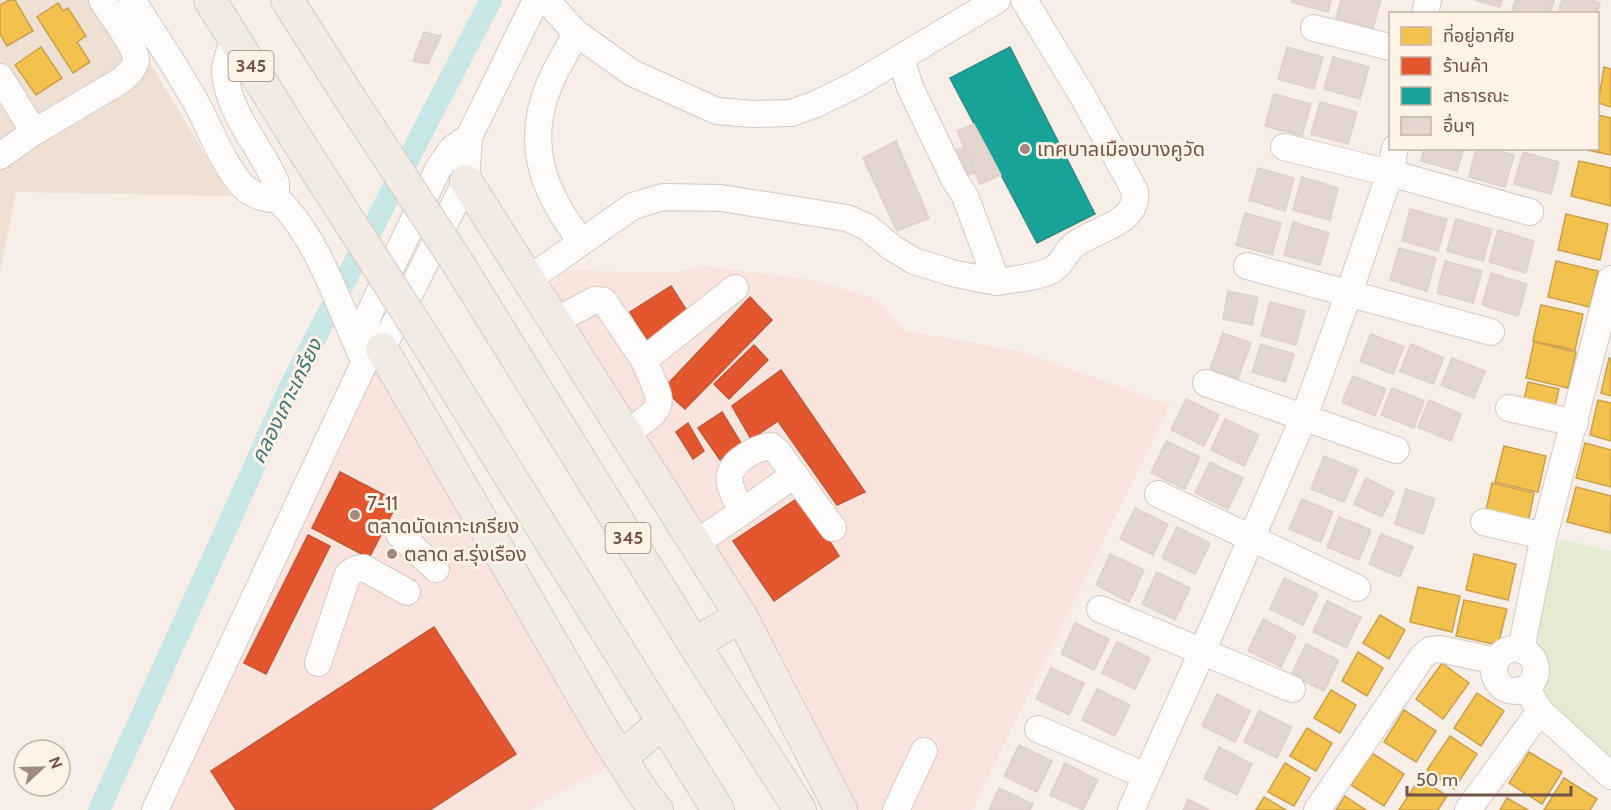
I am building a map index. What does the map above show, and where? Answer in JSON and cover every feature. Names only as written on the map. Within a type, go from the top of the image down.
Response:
[{"type":"main road","name":"345","points":[[210,0],[718,810]]},
{"type":"main road","name":"345","points":[[287,0],[459,265],[694,644],[800,810]]},
{"type":"main road","points":[[466,181],[741,616],[841,810]]},
{"type":"main road","points":[[371,356],[654,809]]},
{"type":"main road","points":[[694,644],[741,616]]},
{"type":"main road","points":[[621,758],[662,723]]},
{"type":"street","points":[[0,156],[34,132],[122,80],[132,69],[136,61],[134,50],[102,0]]},
{"type":"street","points":[[132,0],[193,97],[222,154],[242,185],[252,194],[269,199],[274,196]]},
{"type":"street","points":[[155,810],[371,356],[466,181],[469,137],[536,0]]},
{"type":"street","points":[[546,0],[576,33],[632,73],[717,111],[753,114],[790,113],[816,104],[855,85],[997,0]]},
{"type":"street","points":[[529,279],[633,206],[663,197],[721,198],[847,218],[867,227],[891,247],[914,261],[956,274],[997,282],[1050,271],[1060,265],[1074,245],[1127,216],[1136,201],[1135,191],[1024,0]]},
{"type":"street","points":[[1314,28],[1389,47]]},
{"type":"street","points":[[576,33],[549,84],[537,128],[541,169],[551,195],[582,242]]},
{"type":"street","points":[[234,39],[226,63],[230,97],[271,171],[276,183],[274,196]]},
{"type":"street","points":[[901,58],[915,96],[954,179],[965,196],[997,282]]},
{"type":"street","points":[[0,77],[34,132]]},
{"type":"street","points":[[371,356],[363,334],[368,316],[438,169],[452,149],[469,137]]},
{"type":"street","points":[[1284,147],[1393,161],[1530,212]]},
{"type":"street","points":[[1131,810],[1304,417],[1393,161]]},
{"type":"street","points":[[274,196],[294,216],[314,248],[344,316],[371,356]]},
{"type":"street","points":[[1247,266],[1491,332]]},
{"type":"street","points":[[1521,650],[1544,536],[1611,279]]},
{"type":"street","points":[[644,360],[735,288]]},
{"type":"street","points":[[555,321],[595,300],[604,301],[644,360],[659,395],[660,404],[655,412],[625,435]]},
{"type":"street","points":[[1206,383],[1396,450]]},
{"type":"street","points":[[1509,408],[1575,423]]},
{"type":"street","points":[[742,512],[730,487],[729,475],[732,467],[747,454],[771,446],[833,528]]},
{"type":"street","points":[[696,543],[794,476]]},
{"type":"street","points":[[1158,494],[1357,588]]},
{"type":"street","points":[[1484,522],[1544,536]]},
{"type":"street","points":[[399,534],[436,569]]},
{"type":"street","points":[[318,663],[348,574],[356,569],[364,568],[407,592]]},
{"type":"street","points":[[1100,609],[1292,689]]},
{"type":"street","points":[[1317,810],[1422,657],[1430,650],[1496,662]]},
{"type":"street","points":[[1511,650],[1521,650],[1534,660],[1536,676],[1526,689],[1511,691],[1504,688],[1495,677],[1496,662],[1502,654],[1511,650]]},
{"type":"street","points":[[1526,689],[1540,711],[1611,776]]},
{"type":"street","points":[[1468,810],[1540,711]]},
{"type":"street","points":[[1038,729],[1146,776]]},
{"type":"street","points":[[896,810],[924,751]]},
{"type":"shaded area","points":[[0,0],[112,0],[230,196],[16,192],[0,271]]},
{"type":"shaded area","points":[[703,266],[806,279],[837,287],[877,300],[906,331],[1020,351],[1170,405],[972,810],[839,810],[544,304],[562,270],[672,273]]},
{"type":"shaded area","name":"ตลาด ส.รุ่งเรือง","points":[[382,349],[621,758],[530,810],[156,810]]},
{"type":"green space","points":[[1560,539],[1611,551],[1611,763],[1535,688],[1542,595]]},
{"type":"building: ที่อยู่อาศัย","points":[[9,0],[15,0],[33,31],[7,46],[0,34],[0,5]]},
{"type":"building: ที่อยู่อาศัย","points":[[58,3],[63,11],[68,8],[86,36],[77,42],[90,62],[73,73],[37,17]]},
{"type":"building: ที่อยู่อาศัย","points":[[41,47],[62,78],[36,95],[15,65]]},
{"type":"building: ที่อยู่อาศัย","points":[[1604,67],[1611,69],[1611,107],[1599,103]]},
{"type":"building: ที่อยู่อาศัย","points":[[1599,115],[1611,118],[1611,155],[1587,150],[1599,150]]},
{"type":"building: ที่อยู่อาศัย","points":[[1579,161],[1611,168],[1611,206],[1571,196]]},
{"type":"building: ที่อยู่อาศัย","points":[[1566,214],[1608,224],[1600,260],[1558,250]]},
{"type":"building: ที่อยู่อาศัย","points":[[1556,261],[1598,271],[1590,307],[1548,297]]},
{"type":"building: ที่อยู่อาศัย","points":[[1541,305],[1583,314],[1575,350],[1533,341]]},
{"type":"building: ที่อยู่อาศัย","points":[[1534,342],[1576,352],[1568,388],[1526,378]]},
{"type":"building: ที่อยู่อาศัย","points":[[1609,358],[1611,359],[1611,396],[1601,393]]},
{"type":"building: ที่อยู่อาศัย","points":[[1528,382],[1559,389],[1553,415],[1522,408]]},
{"type":"building: ที่อยู่อาศัย","points":[[1598,400],[1611,403],[1611,441],[1590,435]]},
{"type":"building: ที่อยู่อาศัย","points":[[1585,443],[1611,450],[1611,487],[1576,478]]},
{"type":"building: ที่อยู่อาศัย","points":[[1504,446],[1546,456],[1538,492],[1495,482]]},
{"type":"building: ที่อยู่อาศัย","points":[[1492,483],[1534,493],[1527,528],[1484,519]]},
{"type":"building: ที่อยู่อาศัย","points":[[1576,487],[1611,496],[1610,533],[1567,522]]},
{"type":"building: ที่อยู่อาศัย","points":[[1474,554],[1516,564],[1508,600],[1466,590]]},
{"type":"building: ที่อยู่อาศัย","points":[[1418,587],[1460,596],[1452,632],[1410,622]]},
{"type":"building: ที่อยู่อาศัย","points":[[1464,600],[1507,609],[1498,645],[1456,636]]},
{"type":"building: ที่อยู่อาศัย","points":[[1380,615],[1405,630],[1389,659],[1363,643]]},
{"type":"building: ที่อยู่อาศัย","points":[[1358,652],[1383,668],[1367,696],[1342,681]]},
{"type":"building: ที่อยู่อาศัย","points":[[1442,663],[1469,683],[1443,719],[1416,699]]},
{"type":"building: ที่อยู่อาศัย","points":[[1331,690],[1356,705],[1340,733],[1314,718]]},
{"type":"building: ที่อยู่อาศัย","points":[[1477,693],[1504,711],[1481,746],[1454,728]]},
{"type":"building: ที่อยู่อาศัย","points":[[1404,710],[1436,731],[1416,762],[1384,742]]},
{"type":"building: ที่อยู่อาศัย","points":[[1307,728],[1332,743],[1316,771],[1290,756]]},
{"type":"building: ที่อยู่อาศัย","points":[[1450,736],[1477,754],[1454,789],[1427,770]]},
{"type":"building: ที่อยู่อาศัย","points":[[1529,752],[1562,772],[1542,804],[1509,783]]},
{"type":"building: ที่อยู่อาศัย","points":[[1372,753],[1404,774],[1384,806],[1351,785]]},
{"type":"building: ที่อยู่อาศัย","points":[[1285,763],[1310,778],[1294,806],[1268,792]]},
{"type":"building: ที่อยู่อาศัย","points":[[1420,778],[1447,796],[1438,810],[1399,810]]},
{"type":"building: ที่อยู่อาศัย","points":[[1564,778],[1597,799],[1590,810],[1544,810]]},
{"type":"building: ที่อยู่อาศัย","points":[[1345,796],[1366,810],[1336,810]]},
{"type":"building: ที่อยู่อาศัย","points":[[1264,797],[1286,810],[1256,810]]},
{"type":"building: ที่อยู่อาศัย","points":[[1507,798],[1528,810],[1500,810]]},
{"type":"building: ร้านค้า","points":[[671,286],[689,314],[647,340],[630,312]]},
{"type":"building: ร้านค้า","points":[[750,297],[772,320],[685,409],[663,389]]},
{"type":"building: ร้านค้า","points":[[754,345],[768,360],[729,399],[714,384]]},
{"type":"building: ร้านค้า","points":[[781,370],[865,492],[837,505],[778,421],[751,439],[732,406]]},
{"type":"building: ร้านค้า","points":[[722,412],[741,443],[720,460],[698,428]]},
{"type":"building: ร้านค้า","points":[[688,423],[704,451],[693,459],[676,432]]},
{"type":"building: ร้านค้า","name":"7-11 ตลาดนัดเกาะเกรียง","points":[[340,472],[398,502],[369,558],[312,528]]},
{"type":"building: ร้านค้า","points":[[801,496],[839,556],[774,601],[733,541]]},
{"type":"building: ร้านค้า","points":[[308,535],[330,546],[266,674],[244,663]]},
{"type":"building: ร้านค้า","points":[[434,627],[516,754],[430,810],[236,810],[211,771]]},
{"type":"building: สาธารณะ","name":"เทศบาลเมืองบางคูวัด","points":[[1010,47],[1095,214],[1037,243],[950,78]]},
{"type":"building: อื่นๆ","points":[[1292,0],[1331,0],[1328,12],[1291,2]]},
{"type":"building: อื่นๆ","points":[[1341,0],[1381,0],[1373,28],[1336,18]]},
{"type":"building: อื่นๆ","points":[[1475,0],[1502,0],[1500,7]]},
{"type":"building: อื่นๆ","points":[[1515,0],[1554,0],[1551,12],[1512,10]]},
{"type":"building: อื่นๆ","points":[[1562,0],[1591,0],[1600,3],[1598,12],[1559,12]]},
{"type":"building: อื่นๆ","points":[[424,32],[441,36],[428,64],[413,61]]},
{"type":"building: อื่นๆ","points":[[1287,47],[1323,57],[1314,89],[1278,79]]},
{"type":"building: อื่นๆ","points":[[1333,57],[1369,67],[1360,99],[1324,89]]},
{"type":"building: อื่นๆ","points":[[1274,94],[1311,104],[1302,136],[1265,126]]},
{"type":"building: อื่นๆ","points":[[1320,102],[1357,112],[1348,144],[1311,134]]},
{"type":"building: อื่นๆ","points":[[974,124],[1001,175],[980,184],[957,131]]},
{"type":"building: อื่นๆ","points":[[896,141],[929,218],[897,231],[863,158]]},
{"type":"building: อื่นๆ","points":[[964,147],[975,172],[959,179],[948,154]]},
{"type":"building: อื่นๆ","points":[[1424,150],[1463,150],[1457,171],[1421,161]]},
{"type":"building: อื่นๆ","points":[[1476,150],[1498,150],[1514,155],[1505,187],[1469,177]]},
{"type":"building: อื่นๆ","points":[[1523,152],[1559,162],[1551,194],[1514,184]]},
{"type":"building: อื่นๆ","points":[[1258,168],[1294,178],[1285,211],[1249,200]]},
{"type":"building: อื่นๆ","points":[[1302,177],[1338,188],[1330,220],[1293,210]]},
{"type":"building: อื่นๆ","points":[[1410,209],[1447,219],[1438,251],[1402,241]]},
{"type":"building: อื่นๆ","points":[[1245,213],[1281,223],[1272,255],[1236,245]]},
{"type":"building: อื่นๆ","points":[[1456,219],[1492,229],[1483,261],[1447,251]]},
{"type":"building: อื่นๆ","points":[[1293,222],[1329,233],[1320,265],[1284,255]]},
{"type":"building: อื่นๆ","points":[[1498,230],[1534,241],[1526,273],[1489,262]]},
{"type":"building: อื่นๆ","points":[[1399,248],[1436,258],[1427,291],[1390,280]]},
{"type":"building: อื่นๆ","points":[[1445,261],[1482,271],[1473,303],[1437,293]]},
{"type":"building: อื่นๆ","points":[[1491,273],[1527,284],[1518,316],[1482,305]]},
{"type":"building: อื่นๆ","points":[[1228,291],[1258,297],[1252,325],[1223,319]]},
{"type":"building: อื่นๆ","points":[[1270,302],[1305,311],[1296,345],[1261,336]]},
{"type":"building: อื่นๆ","points":[[1223,333],[1251,343],[1238,379],[1210,369]]},
{"type":"building: อื่นๆ","points":[[1371,334],[1404,347],[1393,374],[1360,361]]},
{"type":"building: อื่นๆ","points":[[1261,344],[1294,354],[1285,382],[1252,372]]},
{"type":"building: อื่นๆ","points":[[1411,344],[1444,358],[1433,384],[1400,371]]},
{"type":"building: อื่นๆ","points":[[1452,358],[1485,371],[1474,398],[1441,385]]},
{"type":"building: อื่นๆ","points":[[1353,376],[1386,389],[1375,416],[1342,402]]},
{"type":"building: อื่นๆ","points":[[1392,388],[1424,401],[1414,428],[1381,415]]},
{"type":"building: อื่นๆ","points":[[1186,399],[1219,415],[1204,446],[1171,430]]},
{"type":"building: อื่นๆ","points":[[1429,400],[1461,414],[1451,441],[1418,427]]},
{"type":"building: อื่นๆ","points":[[1225,419],[1259,435],[1244,466],[1211,450]]},
{"type":"building: อื่นๆ","points":[[1166,441],[1200,457],[1185,489],[1151,473]]},
{"type":"building: อื่นๆ","points":[[1324,456],[1358,470],[1344,502],[1311,489]]},
{"type":"building: อื่นๆ","points":[[1210,462],[1243,478],[1228,509],[1195,493]]},
{"type":"building: อื่นๆ","points":[[1366,478],[1394,492],[1382,517],[1354,504]]},
{"type":"building: อื่นๆ","points":[[1406,489],[1435,499],[1423,534],[1395,524]]},
{"type":"building: อื่นๆ","points":[[1302,499],[1333,512],[1321,542],[1289,529]]},
{"type":"building: อื่นๆ","points":[[1135,508],[1168,524],[1153,555],[1120,539]]},
{"type":"building: อื่นๆ","points":[[1339,517],[1371,530],[1359,560],[1327,547]]},
{"type":"building: อื่นๆ","points":[[1177,527],[1210,543],[1195,574],[1162,558]]},
{"type":"building: อื่นๆ","points":[[1381,534],[1413,547],[1400,577],[1369,564]]},
{"type":"building: อื่นๆ","points":[[1110,554],[1144,570],[1129,602],[1096,585]]},
{"type":"building: อื่นๆ","points":[[1157,572],[1190,588],[1175,620],[1142,604]]},
{"type":"building: อื่นๆ","points":[[1284,578],[1318,594],[1303,625],[1270,609]]},
{"type":"building: อื่นๆ","points":[[1327,601],[1361,617],[1346,648],[1313,632]]},
{"type":"building: อื่นๆ","points":[[1263,619],[1296,636],[1281,667],[1248,651]]},
{"type":"building: อื่นๆ","points":[[1075,623],[1109,639],[1094,670],[1061,654]]},
{"type":"building: อื่นๆ","points":[[1117,642],[1150,658],[1135,689],[1102,673]]},
{"type":"building: อื่นๆ","points":[[1306,644],[1339,660],[1324,691],[1291,675]]},
{"type":"building: อื่นๆ","points":[[1051,668],[1084,683],[1069,715],[1036,699]]},
{"type":"building: อื่นๆ","points":[[1097,689],[1130,705],[1115,736],[1082,720]]},
{"type":"building: อื่นๆ","points":[[1217,694],[1250,711],[1235,742],[1202,726]]},
{"type":"building: อื่นๆ","points":[[1259,711],[1292,727],[1277,758],[1244,742]]},
{"type":"building: อื่นๆ","points":[[1019,745],[1052,761],[1037,792],[1004,776]]},
{"type":"building: อื่นๆ","points":[[1219,747],[1252,764],[1237,795],[1204,779]]},
{"type":"building: อื่นๆ","points":[[1065,763],[1098,780],[1083,810],[1050,795]]},
{"type":"building: อื่นๆ","points":[[999,788],[1033,804],[1030,810],[989,810]]},
{"type":"building: อื่นๆ","points":[[1188,799],[1209,810],[1183,810]]},
{"type":"waterway","name":"คลองเกาะเกรียง","points":[[99,810],[292,383],[491,0]]},
{"type":"place","name":"เทศบาลเมืองบางคูวัด","points":[[1025,149]]},
{"type":"place","name":"7-11 ตลาดนัดเกาะเกรียง","points":[[355,515]]},
{"type":"place","name":"ตลาด ส.รุ่งเรือง","points":[[392,554]]}]
